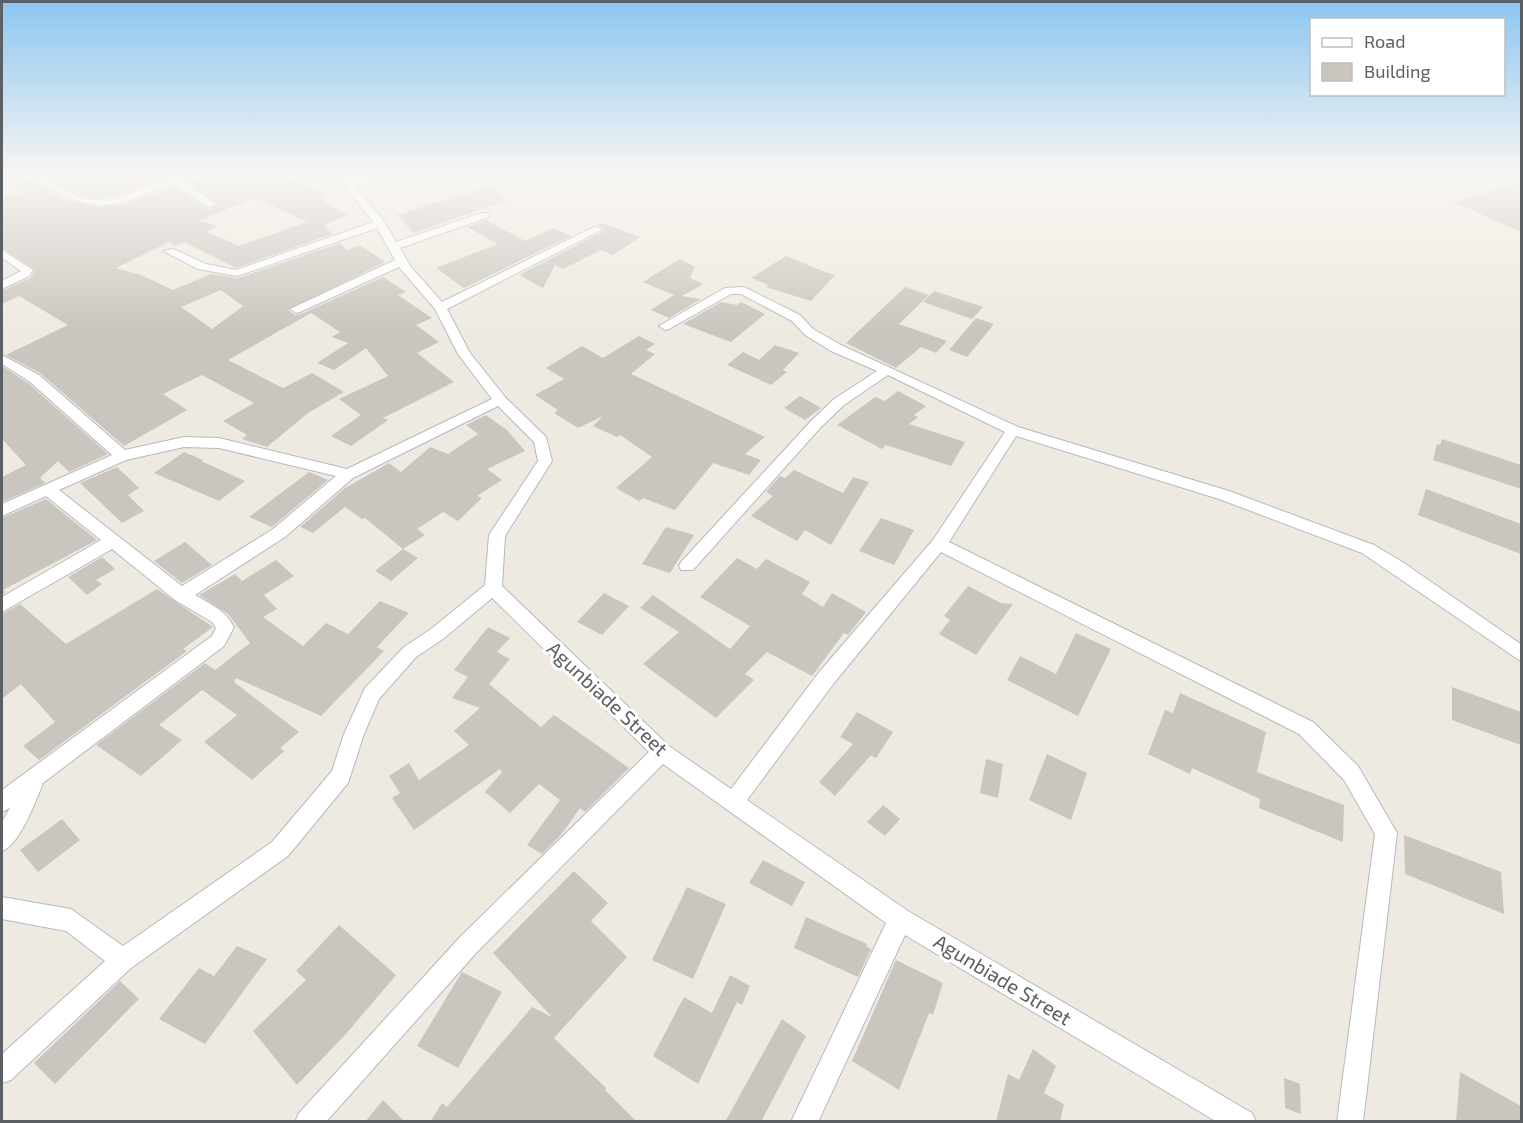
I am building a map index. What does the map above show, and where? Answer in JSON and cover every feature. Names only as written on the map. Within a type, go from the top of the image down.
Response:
[{"type":"street","points":[[169,251],[198,266],[217,272],[237,273],[370,226]]},
{"type":"street","points":[[2,1071],[123,960],[280,849],[341,776],[354,734],[372,694],[410,652],[437,634],[493,588],[497,535],[545,461],[541,440],[500,400],[464,354],[440,308],[397,254],[382,226]]},
{"type":"street","points":[[296,309],[397,254],[459,226]]},
{"type":"street","points":[[440,308],[598,230]]},
{"type":"street","points":[[2,253],[27,270],[25,274],[2,285]]},
{"type":"street","points":[[665,326],[729,290],[744,291],[796,318],[809,332],[836,348],[1013,430],[1224,495],[1368,549],[1398,567],[1521,655]]},
{"type":"street","points":[[2,359],[34,378],[122,456]]},
{"type":"street","points":[[687,566],[816,424],[840,402],[887,370]]},
{"type":"street","points":[[181,595],[279,533],[348,474],[500,400]]},
{"type":"street","points":[[735,800],[827,677],[939,544],[1013,430]]},
{"type":"street","points":[[2,510],[122,456],[201,441],[348,474]]},
{"type":"street","points":[[2,802],[218,640],[225,627],[218,616],[181,595],[47,489]]},
{"type":"street","points":[[2,605],[113,541]]},
{"type":"street","points":[[939,544],[1146,650],[1306,728],[1351,773],[1386,833],[1350,1122]]},
{"type":"street","name":"Agunbiade Street","points":[[493,588],[662,752],[735,800],[900,919],[1243,1122]]},
{"type":"street","points":[[308,1122],[469,944],[662,752]]},
{"type":"street","points":[[2,841],[22,808],[37,776]]},
{"type":"street","points":[[2,908],[71,920],[123,960]]},
{"type":"street","points":[[804,1122],[900,919]]},
{"type":"building","points":[[2,226],[216,226],[207,232],[239,246],[295,226],[325,226],[332,234],[236,268],[184,242],[175,246],[169,242],[116,268],[141,275],[173,290],[211,274],[238,278],[340,243],[346,250],[360,245],[385,262],[288,310],[295,315],[301,314],[383,277],[406,292],[398,295],[432,318],[416,325],[439,342],[417,353],[454,382],[383,418],[388,420],[351,446],[331,436],[361,415],[339,399],[388,376],[366,348],[334,370],[317,363],[348,343],[332,337],[340,332],[311,313],[228,360],[283,388],[312,373],[344,392],[308,413],[267,447],[242,439],[247,435],[223,421],[254,403],[202,375],[163,394],[187,410],[124,446],[40,373],[6,355],[68,325],[19,296],[2,304],[2,291],[30,278],[35,270],[2,248]],"holes":[[[221,290],[243,306],[212,329],[181,307]]]},
{"type":"building","points":[[408,226],[433,226],[414,233]]},
{"type":"building","points":[[498,226],[525,241],[553,228],[571,236],[464,288],[436,268],[498,244],[467,227]]},
{"type":"building","points":[[601,226],[611,226],[640,237],[613,255],[601,250],[563,269],[555,265],[543,288],[519,275],[604,231],[605,228]]},
{"type":"building","points":[[1509,226],[1521,226],[1521,232]]},
{"type":"building","points":[[786,256],[835,275],[811,301],[766,287],[769,285],[751,278]]},
{"type":"building","points":[[680,259],[695,267],[690,278],[703,284],[682,296],[701,299],[669,318],[651,310],[674,295],[643,282]]},
{"type":"building","points":[[905,287],[929,295],[899,324],[947,341],[936,353],[921,347],[896,368],[846,343]]},
{"type":"building","points":[[934,291],[983,307],[972,319],[923,302]]},
{"type":"building","points":[[721,302],[737,305],[741,302],[765,314],[731,342],[683,324]]},
{"type":"building","points":[[976,318],[994,324],[967,357],[949,350]]},
{"type":"building","points":[[639,336],[655,344],[646,350],[655,354],[631,374],[765,437],[745,454],[761,460],[749,475],[713,463],[675,510],[643,498],[639,501],[616,488],[652,457],[620,435],[617,437],[593,426],[603,416],[578,428],[554,413],[558,410],[535,395],[564,379],[546,368],[582,346],[603,358]]},
{"type":"building","points":[[775,345],[799,353],[783,370],[787,372],[771,385],[727,365],[743,352],[759,360]]},
{"type":"building","points":[[2,366],[28,383],[108,454],[69,472],[58,461],[40,478],[45,483],[2,502],[2,477],[26,465],[2,439]]},
{"type":"building","points":[[898,391],[926,406],[914,415],[918,417],[909,424],[965,442],[951,466],[886,445],[882,449],[837,425],[875,397],[885,401]]},
{"type":"building","points":[[800,396],[821,408],[805,420],[784,408]]},
{"type":"building","points":[[486,415],[507,430],[525,451],[487,469],[502,480],[477,496],[482,498],[458,521],[443,512],[417,529],[425,535],[403,549],[365,518],[362,519],[345,507],[313,533],[300,527],[345,488],[389,463],[401,472],[430,447],[448,454],[478,434],[466,425]]},
{"type":"building","points":[[1442,439],[1521,465],[1521,489],[1433,460],[1437,444],[1440,445]]},
{"type":"building","points":[[184,452],[245,481],[219,501],[154,473]]},
{"type":"building","points":[[117,467],[139,488],[128,495],[144,511],[122,523],[80,483]]},
{"type":"building","points":[[794,470],[843,493],[853,477],[869,482],[831,545],[805,530],[797,541],[751,516],[773,496],[766,492],[780,476],[785,478]]},
{"type":"building","points":[[309,472],[328,480],[272,527],[249,517]]},
{"type":"building","points":[[1426,489],[1521,524],[1521,554],[1418,515]]},
{"type":"building","points":[[46,499],[97,540],[3,590],[5,592],[2,595],[2,518]]},
{"type":"building","points":[[881,518],[914,530],[894,565],[859,551]]},
{"type":"building","points":[[666,527],[694,535],[670,573],[642,564]]},
{"type":"building","points":[[185,542],[212,565],[182,583],[154,561]]},
{"type":"building","points":[[403,549],[418,558],[391,581],[375,571]]},
{"type":"building","points":[[102,557],[115,569],[96,580],[102,584],[87,595],[68,577]]},
{"type":"building","points":[[737,558],[757,569],[766,559],[810,582],[802,594],[823,607],[832,593],[866,612],[848,635],[844,633],[812,676],[767,652],[745,674],[754,680],[716,718],[643,664],[679,632],[640,608],[653,595],[730,649],[750,626],[700,597]]},
{"type":"building","points":[[276,560],[294,576],[264,595],[277,609],[263,617],[303,646],[326,623],[348,634],[380,601],[409,613],[377,647],[384,651],[321,716],[236,678],[234,682],[299,732],[280,748],[284,751],[252,780],[204,742],[237,715],[202,690],[159,725],[182,740],[141,776],[96,745],[205,663],[215,670],[250,643],[228,614],[199,595],[235,574],[242,581]]},
{"type":"building","points":[[968,586],[1001,603],[1013,604],[976,655],[939,634],[950,620],[944,616]]},
{"type":"building","points":[[157,589],[213,627],[183,649],[187,651],[39,760],[23,746],[55,722],[21,684],[2,699],[2,614],[20,604],[66,644]]},
{"type":"building","points":[[604,593],[629,606],[602,635],[577,622]]},
{"type":"building","points":[[488,627],[510,638],[497,652],[510,659],[489,684],[541,727],[554,715],[629,768],[585,812],[580,808],[561,835],[542,854],[527,845],[560,800],[539,784],[510,813],[485,792],[502,772],[500,769],[414,830],[392,798],[400,793],[389,776],[409,763],[419,780],[469,745],[454,731],[480,708],[452,698],[468,677],[454,670]]},
{"type":"building","points":[[1076,633],[1111,649],[1078,716],[1007,680],[1020,656],[1056,674]]},
{"type":"building","points":[[1452,687],[1521,712],[1521,745],[1452,720]]},
{"type":"building","points":[[1180,693],[1266,732],[1257,772],[1344,805],[1343,842],[1259,808],[1260,799],[1192,768],[1190,774],[1148,754],[1165,710],[1173,713]]},
{"type":"building","points":[[857,712],[893,732],[876,758],[871,755],[835,796],[819,782],[853,744],[840,737]]},
{"type":"building","points":[[1047,754],[1087,773],[1071,820],[1029,800]]},
{"type":"building","points":[[986,759],[1003,764],[998,798],[980,793]]},
{"type":"building","points":[[883,805],[900,819],[885,836],[867,822]]},
{"type":"building","points":[[62,819],[80,840],[38,872],[20,850]]},
{"type":"building","points":[[1404,835],[1501,872],[1504,914],[1405,874]]},
{"type":"building","points":[[763,860],[805,882],[792,906],[749,883]]},
{"type":"building","points":[[574,871],[608,903],[591,921],[627,957],[554,1038],[606,1088],[605,1090],[637,1122],[430,1122],[442,1103],[447,1107],[532,1007],[552,1017],[493,953]]},
{"type":"building","points":[[687,887],[726,904],[693,979],[652,960]]},
{"type":"building","points":[[806,917],[867,944],[866,946],[871,949],[858,977],[794,948]]},
{"type":"building","points":[[339,925],[396,975],[346,1034],[297,1085],[253,1031],[306,980],[296,971]]},
{"type":"building","points":[[237,946],[267,959],[205,1044],[159,1019],[199,968],[214,976]]},
{"type":"building","points":[[896,960],[943,983],[933,1015],[929,1013],[899,1090],[852,1061]]},
{"type":"building","points":[[462,972],[502,992],[458,1068],[417,1046]]},
{"type":"building","points":[[730,975],[750,986],[742,1005],[737,1002],[698,1084],[653,1056],[684,997],[712,1013]]},
{"type":"building","points":[[120,981],[139,999],[55,1084],[34,1063]]},
{"type":"building","points":[[782,1019],[806,1036],[761,1122],[725,1122]]},
{"type":"building","points":[[1033,1049],[1056,1066],[1044,1093],[1064,1104],[1060,1122],[996,1122],[1008,1074],[1019,1080]]},
{"type":"building","points":[[1460,1072],[1521,1106],[1521,1122],[1456,1122]]},
{"type":"building","points":[[1284,1078],[1300,1084],[1301,1114],[1285,1108]]},
{"type":"building","points":[[383,1100],[405,1122],[365,1122]]}]
